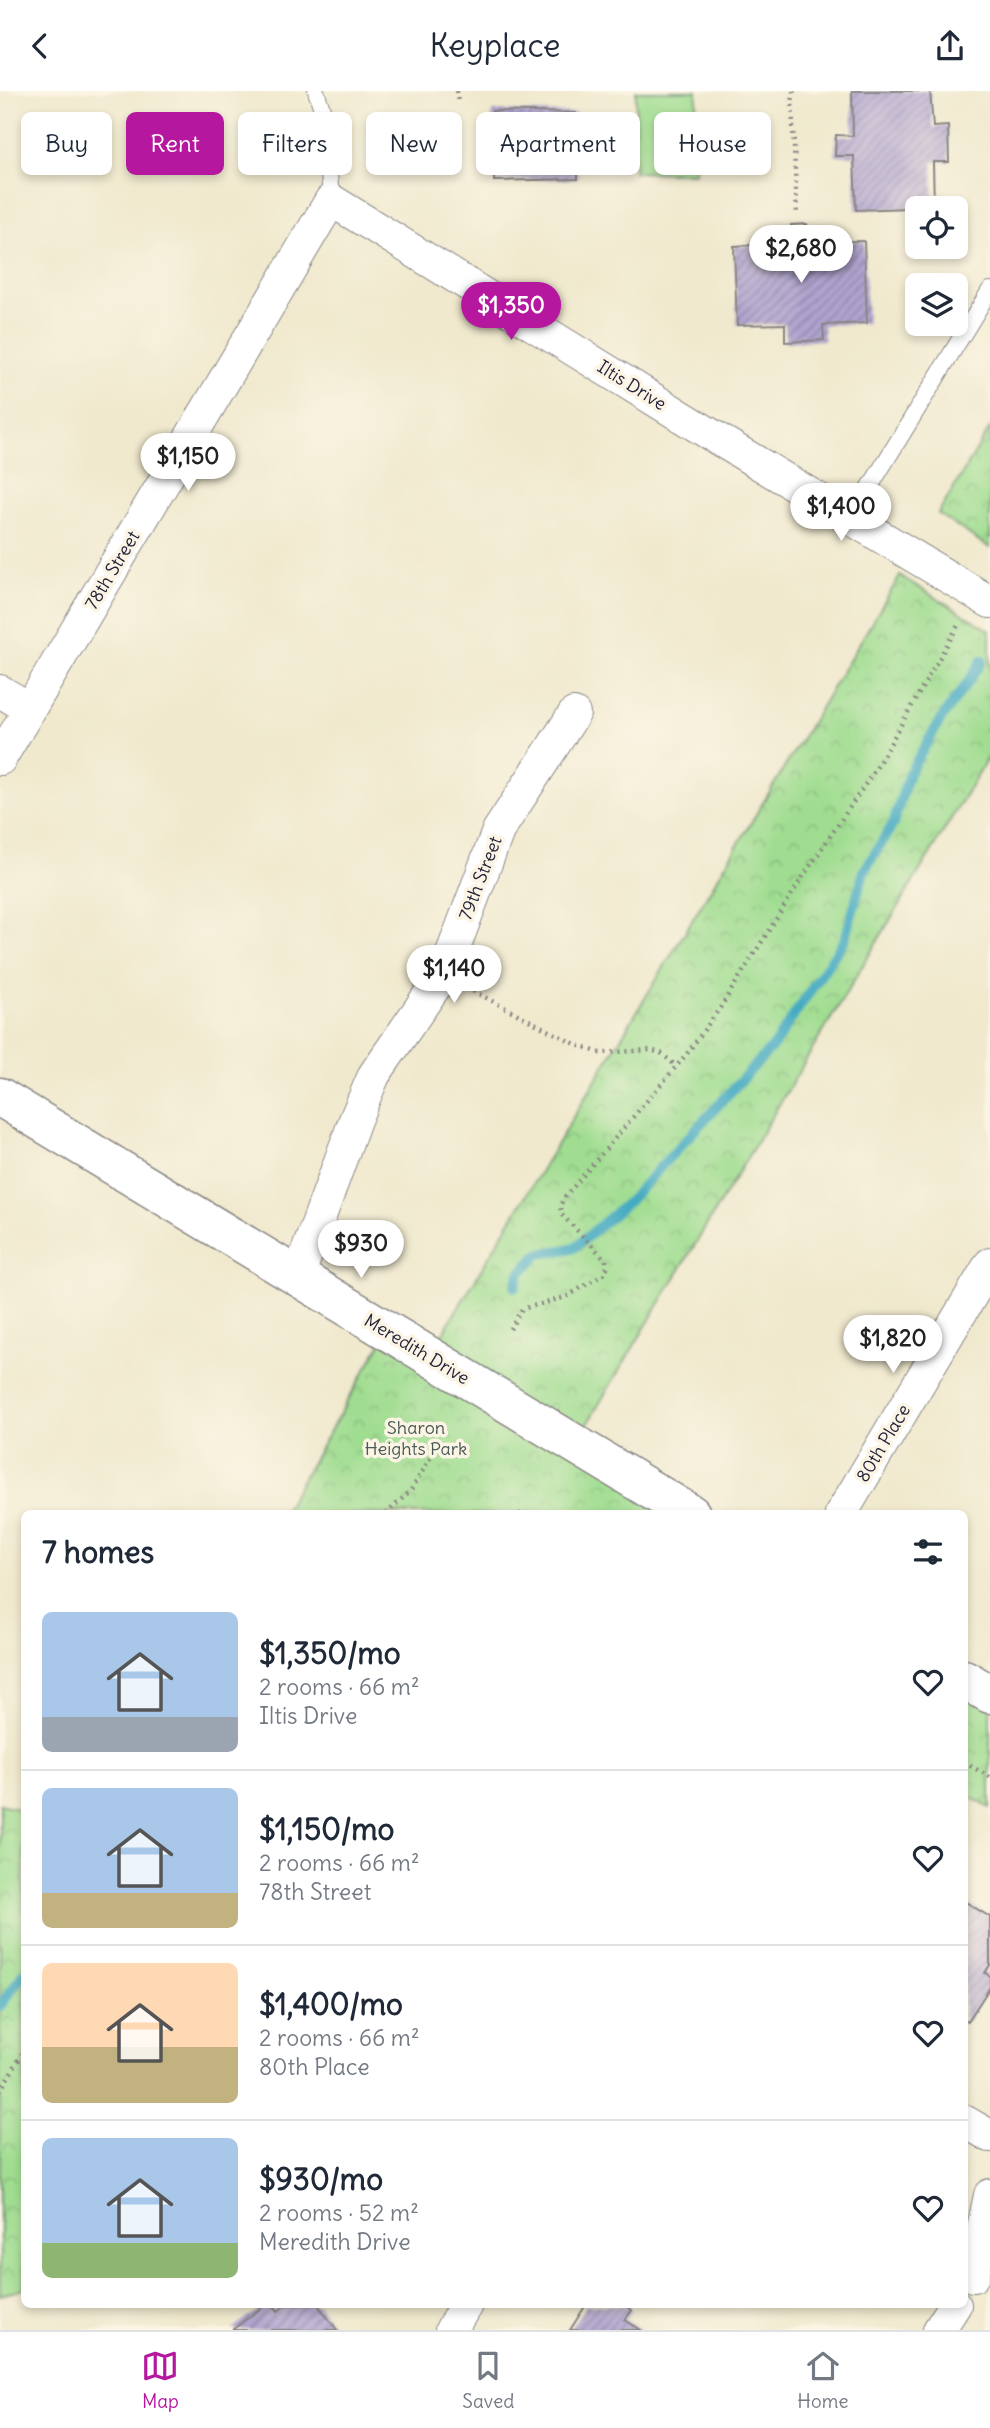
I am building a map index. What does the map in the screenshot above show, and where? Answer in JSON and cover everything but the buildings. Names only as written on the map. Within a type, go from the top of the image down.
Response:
[{"type":"main road","name":"Meredith Drive","points":[[0,1097],[684,1510]]},
{"type":"main road","points":[[968,1681],[990,1694]]},
{"type":"street","name":"Iltis Drive","points":[[331,200],[851,518]]},
{"type":"street","name":"78th Street","points":[[0,759],[331,200]]},
{"type":"street","points":[[851,518],[983,598]]},
{"type":"street","points":[[0,691],[30,709]]},
{"type":"street","name":"79th Street","points":[[298,1277],[374,1075],[444,974],[498,831],[574,715]]},
{"type":"street","name":"80th Place","points":[[843,1510],[990,1264]]},
{"type":"street","points":[[968,2123],[990,2136]]},
{"type":"street","points":[[976,2275],[990,2195]]},
{"type":"street","points":[[451,2330],[464,2308]]},
{"type":"street","points":[[939,2330],[953,2308]]},
{"type":"lane","points":[[316,91],[326,118],[331,200]]},
{"type":"lane","points":[[851,518],[990,290]]},
{"type":"path","points":[[457,91],[458,104]]},
{"type":"path","points":[[794,91],[792,101],[797,216]]},
{"type":"path","points":[[510,1328],[522,1310],[566,1297],[604,1274],[606,1261],[562,1215],[560,1206],[564,1198],[676,1066],[720,1008],[983,598]]},
{"type":"path","points":[[444,974],[577,1045],[600,1053],[650,1050],[661,1053],[676,1066]]},
{"type":"path","points":[[390,1510],[411,1490],[435,1452]]},
{"type":"path","points":[[968,1764],[990,1777]]},
{"type":"path","points":[[0,2091],[21,2056]]},
{"type":"green space","points":[[636,91],[697,91],[696,112],[654,112],[654,172],[640,172],[640,112],[635,112]]},
{"type":"green space","points":[[990,428],[990,548],[938,514]]},
{"type":"green space","name":"Sharon Heights Park","points":[[900,576],[990,630],[990,754],[575,1444],[684,1510],[284,1510],[388,1331],[429,1356]]},
{"type":"green space","points":[[968,1681],[990,1694],[990,1808],[968,1796]]},
{"type":"green space","points":[[0,1804],[21,1809],[21,2290],[0,2295]]},
{"type":"waterway","points":[[515,1287],[520,1273],[539,1254],[574,1248],[628,1202],[774,1045],[845,939],[864,871],[893,824],[909,773],[943,716],[982,660]]},
{"type":"waterway","points":[[0,2006],[21,1977]]}]
